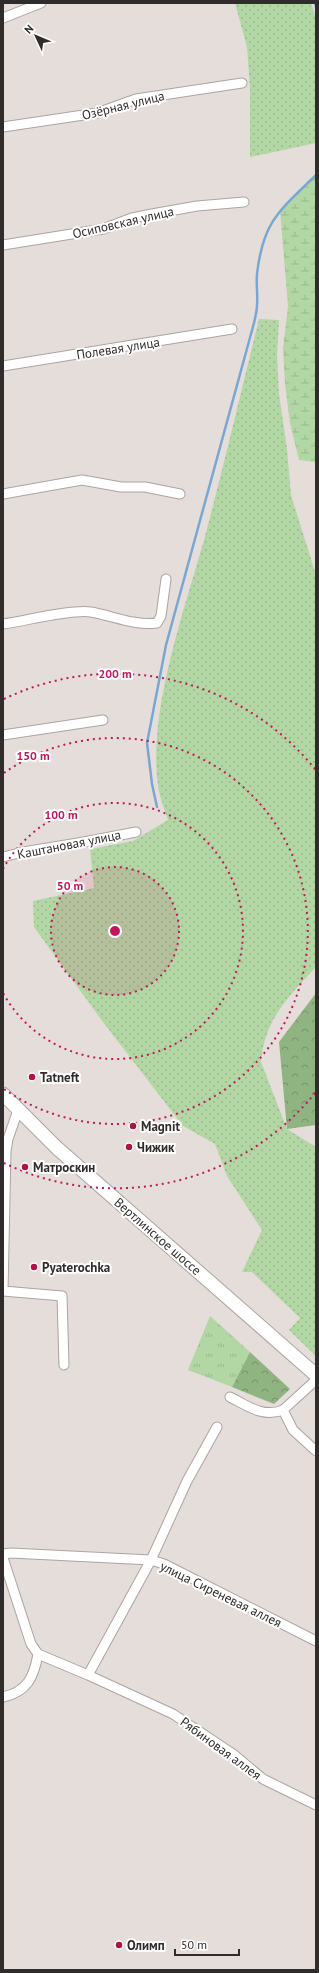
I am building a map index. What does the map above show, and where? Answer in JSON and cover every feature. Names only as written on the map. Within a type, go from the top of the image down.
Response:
[{"type":"main road","name":"Вертлинское шоссе","points":[[3,1094],[57,1148],[316,1375]]},
{"type":"street","points":[[3,18],[18,7],[40,3]]},
{"type":"street","name":"Озёрная улица","points":[[3,127],[97,113],[136,100],[242,83]]},
{"type":"street","name":"Осиповская улица","points":[[3,245],[103,229],[132,218],[152,214],[197,206],[244,202]]},
{"type":"street","name":"Полевая улица","points":[[3,366],[232,329]]},
{"type":"street","points":[[3,494],[82,480],[121,487],[152,488],[180,494]]},
{"type":"street","points":[[3,624],[84,612],[151,624],[157,623],[161,616],[166,579]]},
{"type":"street","points":[[3,734],[103,720]]},
{"type":"street","name":"Каштановая улица","points":[[3,857],[23,852],[136,832]]},
{"type":"street","points":[[18,1110],[8,1139],[6,1151],[3,1291],[62,1296],[64,1365]]},
{"type":"street","points":[[230,1397],[263,1413],[272,1414],[283,1410],[316,1380]]},
{"type":"street","points":[[283,1410],[293,1430],[316,1450]]},
{"type":"street","points":[[88,1674],[151,1560],[187,1481],[217,1427]]},
{"type":"street","name":"улица Сиреневая аллея","points":[[3,1554],[42,1554],[151,1560],[164,1564],[316,1641]]},
{"type":"street","points":[[3,1558],[32,1644],[38,1654],[35,1670],[27,1685],[20,1691],[3,1697]]},
{"type":"street","name":"Рябиновая аллея","points":[[38,1654],[88,1674],[173,1714],[233,1754],[263,1779],[316,1805]]},
{"type":"green space","points":[[235,3],[311,3],[316,18],[316,143],[250,157],[250,88],[247,47]]},
{"type":"green space","points":[[316,175],[316,462],[299,460],[290,423],[285,384],[283,349],[288,306],[280,210]]},
{"type":"green space","points":[[259,319],[279,320],[277,355],[279,394],[287,449],[291,495],[316,575],[316,967],[296,988],[273,1021],[263,1047],[261,1062],[287,1129],[316,1147],[316,1356],[289,1330],[300,1318],[252,1272],[242,1272],[262,1230],[227,1176],[215,1144],[183,1126],[103,1022],[34,927],[33,901],[94,888],[90,849],[133,841],[168,820],[159,791],[156,760],[158,727],[163,692],[180,622],[215,499]]},
{"type":"green space","points":[[316,993],[316,1125],[287,1129],[279,1042]]},
{"type":"green space","points":[[210,1316],[250,1352],[232,1387],[188,1370]]},
{"type":"green space","points":[[250,1352],[290,1389],[274,1404],[232,1387]]},
{"type":"waterway","points":[[315,3],[316,7]]},
{"type":"waterway","points":[[157,807],[152,784],[147,743],[166,645],[254,323],[257,307],[257,274],[260,256],[264,241],[275,218],[292,198],[316,175]]},
{"type":"place","name":"Tatneft","points":[[32,1077]]},
{"type":"place","name":"Magnit","points":[[133,1126]]},
{"type":"place","name":"Чижик","points":[[129,1147]]},
{"type":"place","name":"Матроскин","points":[[25,1167]]},
{"type":"place","name":"Pyaterochka","points":[[34,1267]]},
{"type":"place","name":"Олимп","points":[[119,1945]]}]
